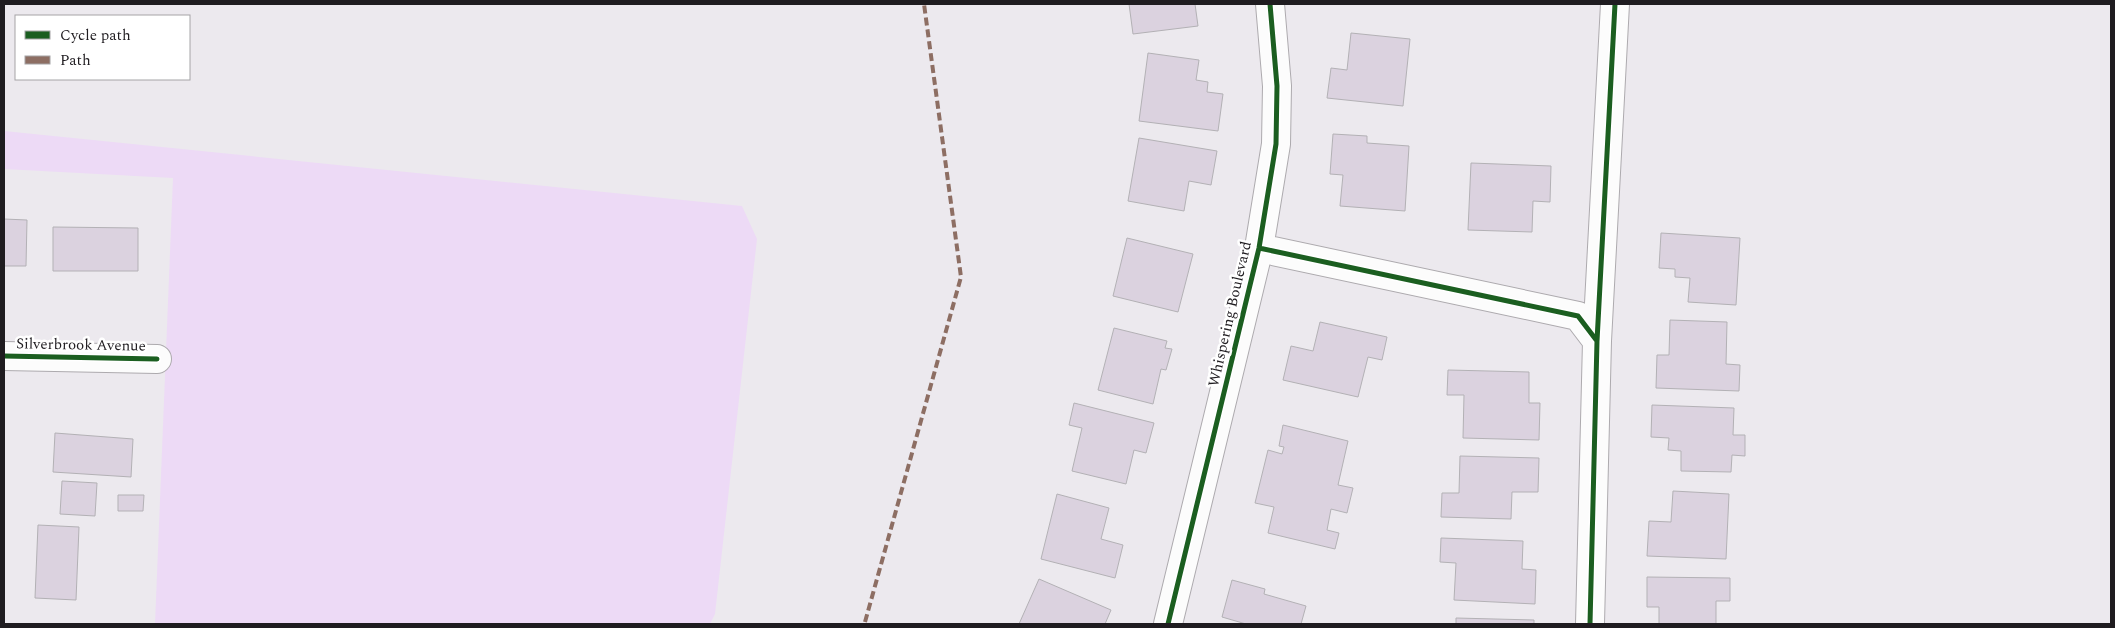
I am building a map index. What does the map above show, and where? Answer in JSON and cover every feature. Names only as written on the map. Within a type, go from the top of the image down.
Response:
[{"type":"street","name":"Whispering Boulevard","points":[[1168,624],[1259,248],[1276,144],[1277,86],[1270,4]]},
{"type":"street","points":[[1590,624],[1597,341],[1615,4]]},
{"type":"street","points":[[1259,248],[1578,316],[1597,341]]},
{"type":"street","name":"Silverbrook Avenue","points":[[4,356],[157,360]]},
{"type":"shaded area","points":[[4,131],[742,206],[757,239],[715,614],[710,624],[155,624],[173,178],[4,169]]},
{"type":"building","points":[[1129,4],[1195,4],[1198,26],[1133,34]]},
{"type":"building","points":[[1351,33],[1410,39],[1403,106],[1327,98],[1331,68],[1347,70]]},
{"type":"building","points":[[1148,53],[1199,60],[1196,80],[1208,82],[1207,92],[1223,94],[1218,131],[1139,121]]},
{"type":"building","points":[[1333,134],[1367,136],[1367,143],[1409,146],[1405,211],[1340,206],[1343,175],[1330,174]]},
{"type":"building","points":[[1139,138],[1217,151],[1211,185],[1189,181],[1184,211],[1128,201]]},
{"type":"building","points":[[1471,163],[1551,166],[1550,202],[1533,201],[1532,232],[1468,230]]},
{"type":"building","points":[[4,219],[27,220],[26,266],[4,266]]},
{"type":"building","points":[[53,227],[138,228],[138,271],[53,271]]},
{"type":"building","points":[[1661,233],[1740,238],[1736,305],[1688,302],[1690,278],[1675,277],[1675,269],[1659,268]]},
{"type":"building","points":[[1127,238],[1193,254],[1178,312],[1113,296]]},
{"type":"building","points":[[1670,320],[1727,322],[1726,364],[1740,365],[1739,391],[1656,388],[1657,355],[1669,355]]},
{"type":"building","points":[[1320,322],[1387,337],[1382,360],[1368,357],[1358,397],[1283,380],[1291,346],[1313,351]]},
{"type":"building","points":[[1114,328],[1167,341],[1165,348],[1172,349],[1166,370],[1161,369],[1153,404],[1098,390]]},
{"type":"building","points":[[1448,370],[1529,372],[1529,403],[1540,403],[1539,440],[1463,438],[1464,395],[1447,395]]},
{"type":"building","points":[[1074,403],[1154,423],[1146,453],[1134,450],[1126,484],[1072,471],[1082,428],[1069,425]]},
{"type":"building","points":[[1652,405],[1734,408],[1733,435],[1745,435],[1745,456],[1732,455],[1731,472],[1681,471],[1681,451],[1668,450],[1669,438],[1651,437]]},
{"type":"building","points":[[1283,425],[1348,441],[1338,485],[1353,488],[1347,513],[1331,509],[1327,530],[1339,533],[1335,549],[1268,533],[1274,507],[1255,503],[1268,450],[1282,454],[1284,447],[1279,446]]},
{"type":"building","points":[[55,433],[133,439],[131,477],[53,472]]},
{"type":"building","points":[[1460,456],[1539,458],[1538,492],[1512,492],[1511,519],[1441,517],[1442,493],[1459,493]]},
{"type":"building","points":[[62,481],[97,483],[95,516],[60,514]]},
{"type":"building","points":[[1673,491],[1729,494],[1726,559],[1647,556],[1649,521],[1671,522]]},
{"type":"building","points":[[1057,494],[1109,508],[1101,539],[1123,545],[1115,578],[1041,559]]},
{"type":"building","points":[[118,495],[144,495],[143,511],[118,511]]},
{"type":"building","points":[[38,525],[79,527],[76,600],[35,598]]},
{"type":"building","points":[[1441,538],[1523,541],[1522,569],[1536,570],[1535,604],[1454,600],[1456,563],[1440,562]]},
{"type":"building","points":[[1647,577],[1730,578],[1730,601],[1716,601],[1716,624],[1659,624],[1659,607],[1647,607]]},
{"type":"building","points":[[1039,579],[1111,610],[1105,624],[1019,624]]},
{"type":"building","points":[[1232,580],[1265,589],[1264,594],[1306,606],[1301,624],[1246,624],[1222,617]]},
{"type":"building","points":[[1456,618],[1534,620],[1534,624],[1456,624]]},
{"type":"marked path","points":[[865,622],[961,277],[924,4]]},
{"type":"cycle path","points":[[1168,624],[1259,248],[1276,144],[1277,86],[1270,4]]},
{"type":"cycle path","points":[[1597,341],[1615,4]]},
{"type":"cycle path","points":[[1259,248],[1578,316],[1597,341],[1590,624]]},
{"type":"cycle path","points":[[4,356],[157,359]]}]
